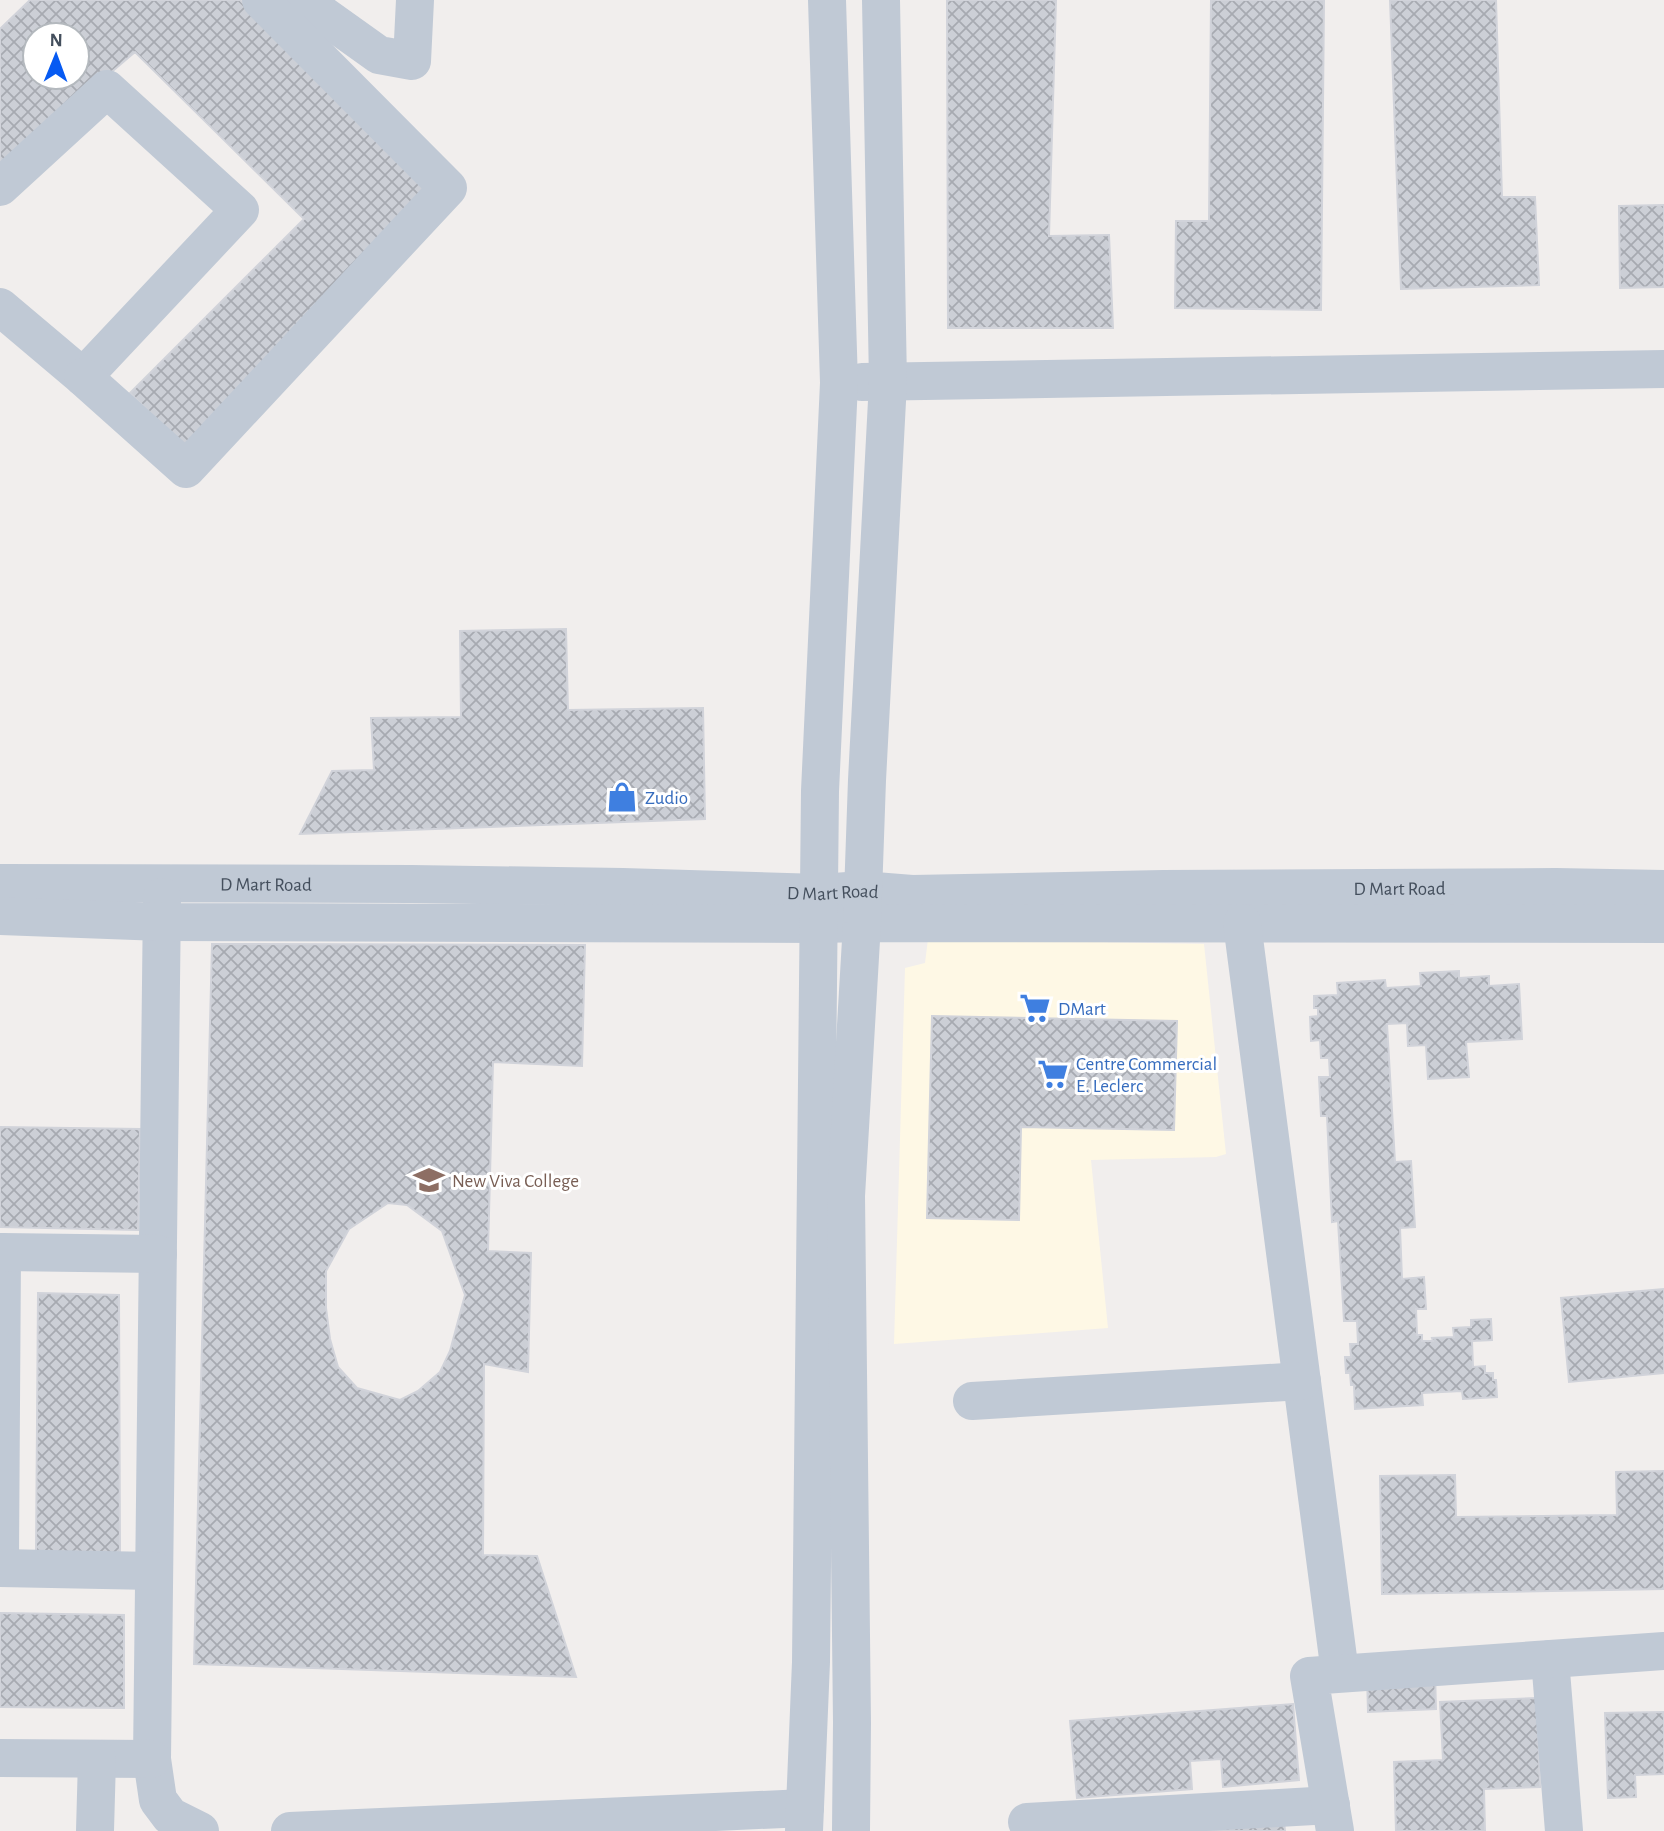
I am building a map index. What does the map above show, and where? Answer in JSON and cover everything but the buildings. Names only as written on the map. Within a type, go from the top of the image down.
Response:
[{"type":"street","points":[[0,307],[186,469],[448,188],[261,0]]},
{"type":"street","points":[[303,0],[379,55],[412,61],[415,0]]},
{"type":"street","points":[[827,0],[839,383],[820,791],[820,909],[852,1723],[851,1831]]},
{"type":"street","points":[[290,1831],[805,1819],[831,1221],[846,1196],[888,382],[881,0]]},
{"type":"street","points":[[0,187],[107,89],[240,210],[83,377]]},
{"type":"street","points":[[839,383],[1664,369]]},
{"type":"street","name":"D Mart Road","points":[[0,883],[623,887],[820,909]]},
{"type":"street","points":[[162,884],[152,1759],[158,1800],[170,1816],[200,1831]]},
{"type":"street","name":"D Mart Road","points":[[0,916],[162,922],[820,909],[862,906],[935,894],[1163,889],[1664,889]]},
{"type":"street","name":"D Mart Road","points":[[862,906],[1242,923],[1664,924]]},
{"type":"street","points":[[1242,923],[1340,1672]]},
{"type":"street","points":[[0,1555],[1,1252],[158,1254]]},
{"type":"street","points":[[972,1401],[1302,1381]]},
{"type":"street","points":[[0,1568],[154,1571]]},
{"type":"street","points":[[1027,1822],[1333,1818],[1309,1676],[1664,1651]]},
{"type":"street","points":[[1550,1659],[1564,1831]]},
{"type":"street","points":[[0,1758],[152,1759]]},
{"type":"street","points":[[95,1831],[97,1759]]},
{"type":"shaded area","points":[[928,939],[1204,944],[1226,1154],[1216,1157],[1091,1160],[1108,1328],[894,1344],[905,968],[925,963]]},
{"type":"place","name":"Zudio","points":[[622,797]]},
{"type":"place","name":"DMart","points":[[1035,1008]]},
{"type":"place","name":"Centre Commercial E. Leclerc","points":[[1053,1074]]},
{"type":"place","name":"New Viva College","points":[[429,1180]]}]
